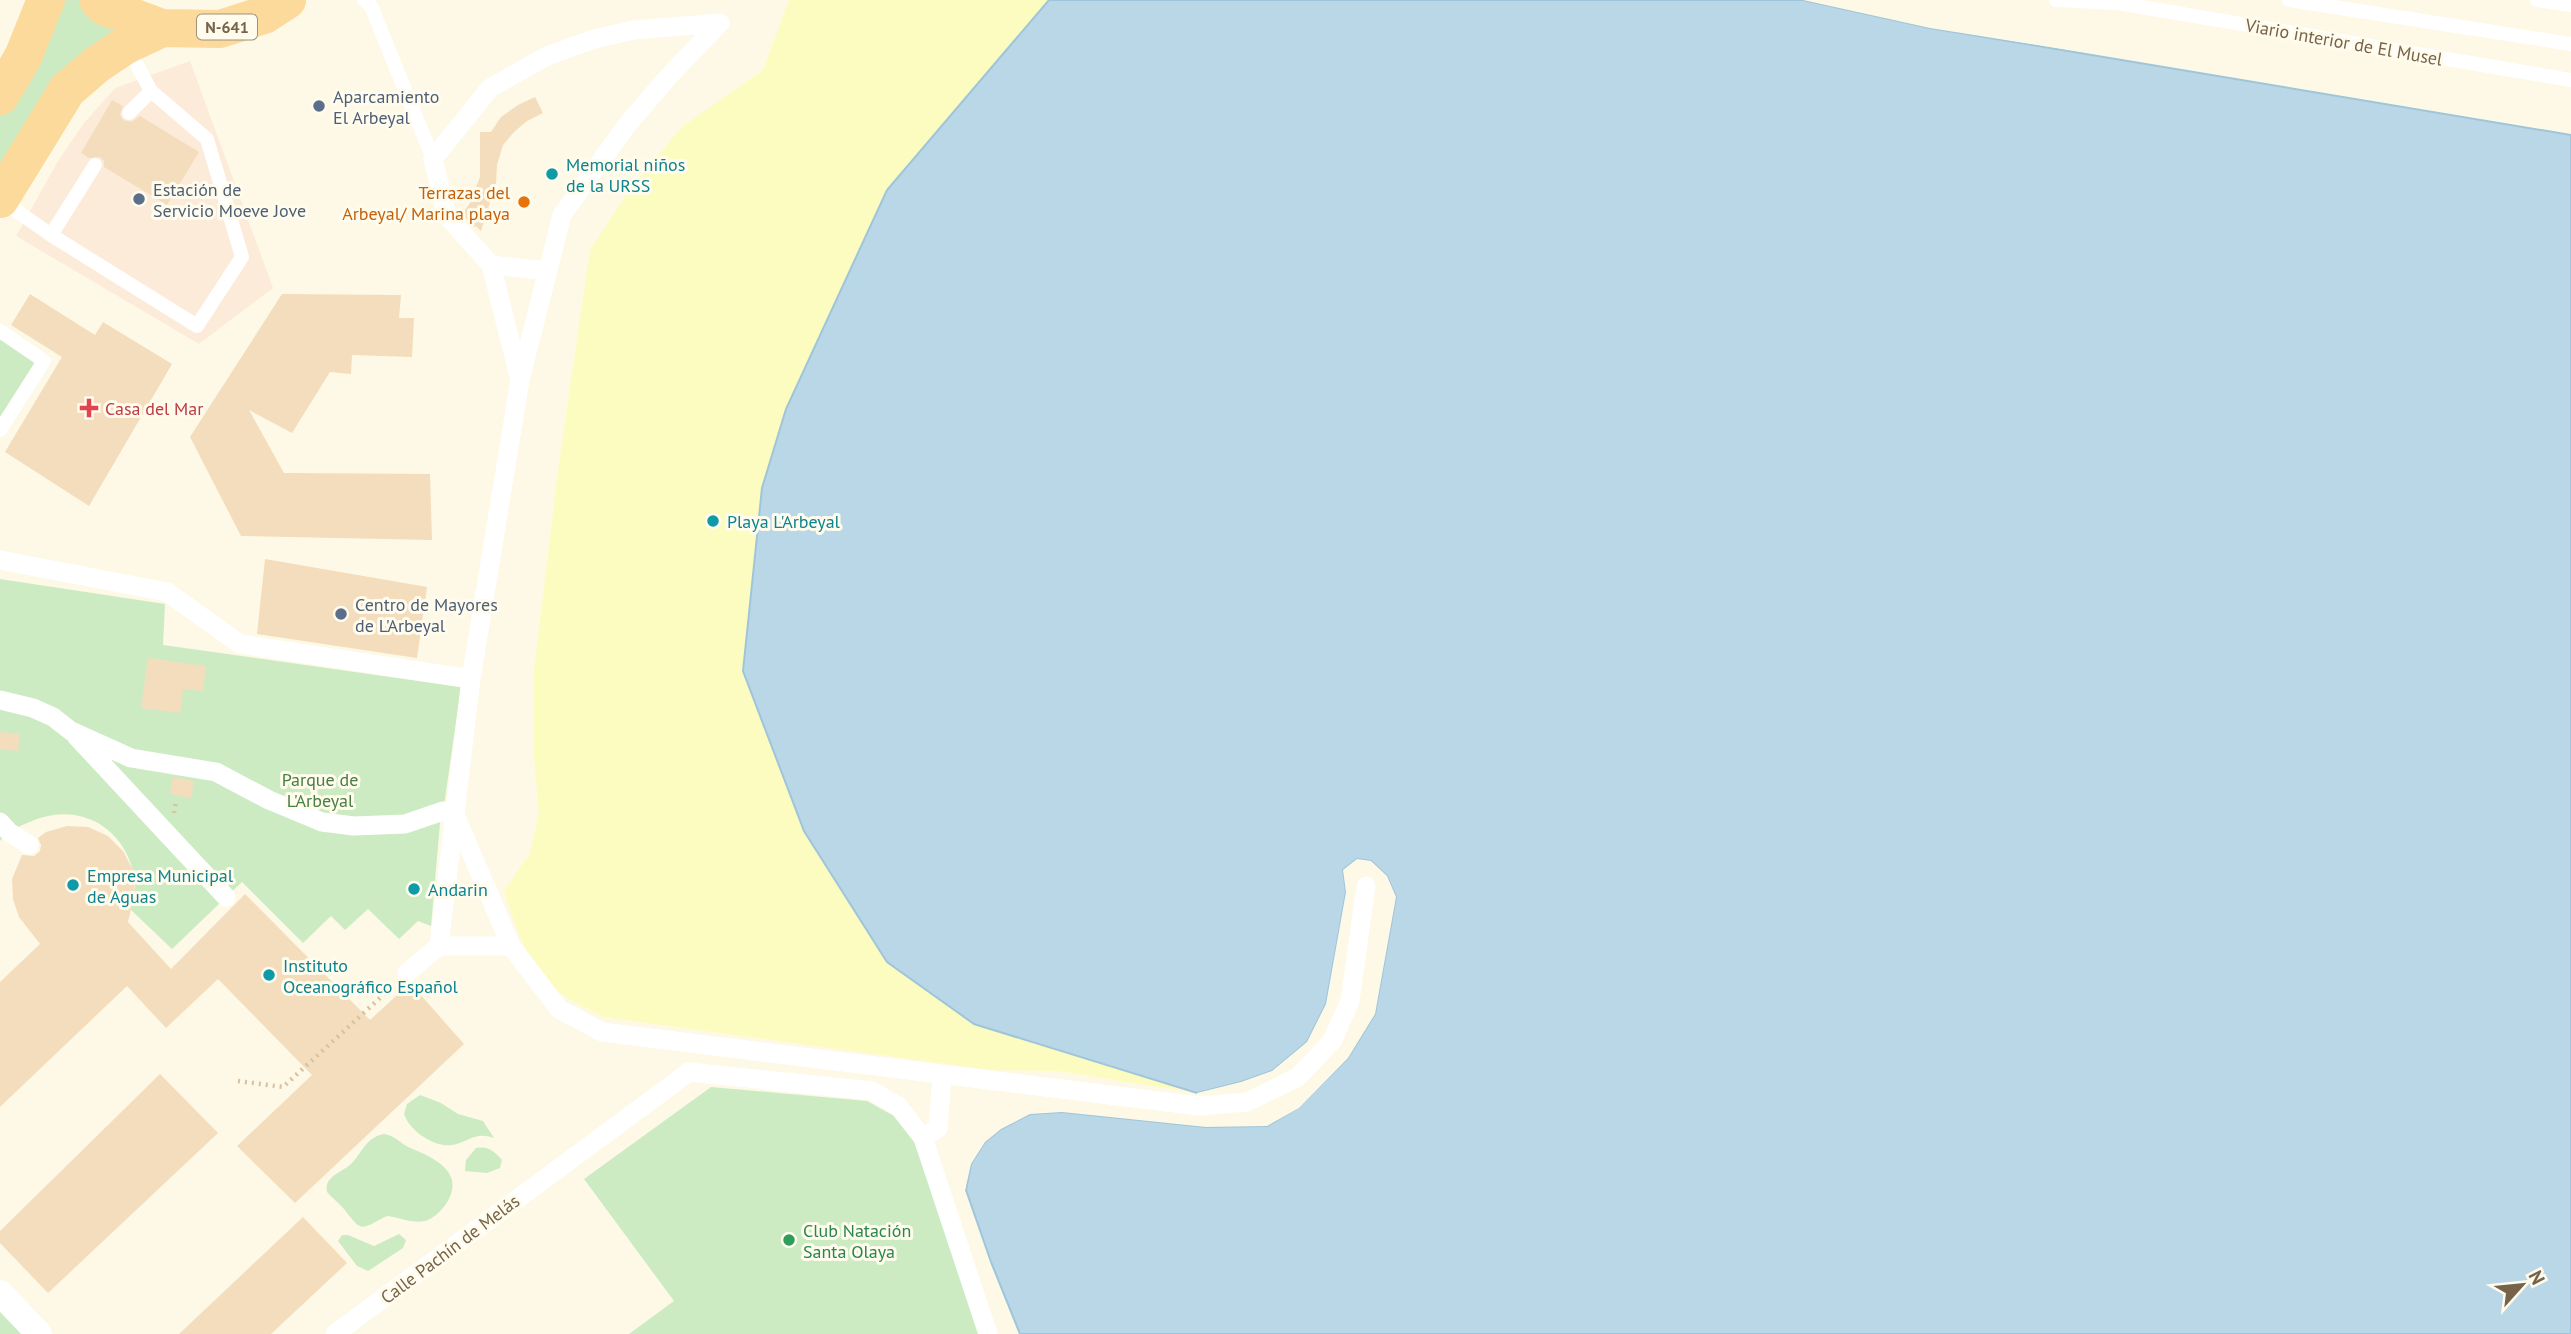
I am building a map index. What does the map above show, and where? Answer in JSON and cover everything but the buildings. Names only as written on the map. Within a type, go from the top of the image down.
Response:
[{"type":"highway","points":[[0,96],[23,57],[47,0]]},
{"type":"highway","name":"N-641","points":[[98,0],[105,6],[162,28],[220,29],[264,15],[287,0]]},
{"type":"highway","name":"N-641","points":[[0,199],[67,90],[96,65],[126,45],[162,28]]},
{"type":"street","points":[[439,946],[471,679],[520,380],[562,215],[626,125],[720,23],[634,30],[594,39],[547,56],[490,88],[433,159],[447,216],[491,265],[520,380]]},
{"type":"street","points":[[491,265],[548,271]]},
{"type":"street","points":[[7,556],[167,592],[240,645],[471,679]]},
{"type":"street","points":[[0,699],[53,716],[71,730],[226,897]]},
{"type":"street","points":[[71,730],[131,758],[216,772],[269,800],[322,822],[354,826],[405,824],[443,811],[455,815],[510,946],[559,1009],[602,1032],[942,1076],[1199,1106],[1247,1102],[1298,1077],[1332,1041],[1350,1001],[1366,886]]},
{"type":"street","points":[[0,822],[9,832],[29,845]]},
{"type":"street","points":[[407,973],[439,946],[510,946]]},
{"type":"street","points":[[694,1044],[689,1072],[872,1091],[898,1106],[923,1139],[988,1334]]},
{"type":"street","name":"Calle Pachín de Melás","points":[[335,1334],[689,1072]]},
{"type":"street","points":[[923,1139],[938,1128],[942,1076]]},
{"type":"street","points":[[0,1293],[39,1334]]},
{"type":"lane","points":[[364,0],[371,6],[433,159]]},
{"type":"lane","name":"Viario interior de El Musel","points":[[2056,0],[2114,1],[2571,80]]},
{"type":"lane","name":"Viario interior de El Musel","points":[[2289,0],[2571,44]]},
{"type":"lane","points":[[2537,0],[2571,5]]},
{"type":"lane","points":[[0,199],[51,235],[197,326],[242,257],[207,139],[151,91],[126,45]]},
{"type":"lane","points":[[129,113],[151,91]]},
{"type":"lane","points":[[51,235],[95,164]]},
{"type":"lane","points":[[0,331],[44,361],[0,430]]},
{"type":"path","points":[[238,1082],[283,1087],[407,973]]},
{"type":"shaded area","name":"Estación de Servicio Moeve Jove","points":[[190,61],[273,288],[199,344],[16,236],[58,161],[84,123],[115,88]]},
{"type":"green space","points":[[46,0],[98,0],[126,45],[0,199],[0,96]]},
{"type":"green space","points":[[0,331],[44,361],[0,430]]},
{"type":"green space","name":"Parque de L'Arbeyal","points":[[0,579],[165,604],[163,645],[461,687],[441,812],[431,926],[418,921],[399,939],[368,909],[345,930],[331,916],[303,943],[242,882],[172,949],[130,909],[135,885],[131,864],[124,849],[102,825],[88,818],[55,815],[22,825],[0,841]]},
{"type":"green space","name":"Club Natación Santa Olaya","points":[[711,1087],[867,1101],[894,1116],[914,1141],[980,1334],[629,1334],[674,1301],[584,1179]]},
{"type":"green space","points":[[420,1095],[441,1103],[458,1114],[483,1121],[494,1138],[477,1136],[458,1144],[445,1145],[423,1137],[411,1126],[404,1114],[407,1104]]},
{"type":"green space","points":[[384,1134],[431,1157],[446,1169],[450,1176],[453,1184],[451,1193],[444,1207],[431,1218],[415,1222],[387,1216],[362,1227],[327,1192],[331,1178],[351,1164],[373,1138]]},
{"type":"green space","points":[[476,1148],[487,1149],[496,1154],[502,1160],[500,1168],[487,1173],[465,1171],[466,1160]]},
{"type":"green space","points":[[399,1234],[406,1240],[403,1248],[368,1271],[357,1266],[338,1241],[342,1235],[348,1235],[374,1246]]},
{"type":"green space","points":[[0,1293],[39,1334],[0,1334]]},
{"type":"sand","name":"Playa L'Arbeyal","points":[[789,0],[1183,0],[1131,1062],[1197,1093],[1058,1071],[991,1070],[603,1017],[569,999],[548,982],[531,959],[513,918],[504,891],[530,853],[539,813],[533,745],[534,670],[558,470],[590,250],[631,188],[682,127],[763,70]]},
{"type":"water","points":[[1049,0],[1803,0],[1930,28],[2571,135],[2571,1334],[1020,1334],[966,1190],[971,1164],[985,1142],[1001,1129],[1030,1114],[1062,1112],[1206,1127],[1267,1126],[1298,1108],[1348,1058],[1375,1014],[1396,897],[1387,876],[1371,861],[1357,859],[1343,870],[1346,892],[1326,1004],[1307,1042],[1272,1071],[1197,1093],[974,1024],[887,962],[804,831],[743,671],[762,488],[786,409],[887,190]]},
{"type":"pier","points":[[1803,0],[1819,0],[1931,24],[2418,105],[1930,28]]},
{"type":"pier","points":[[1357,859],[1371,861],[1387,876],[1396,897],[1375,1014],[1348,1058],[1299,1108],[1267,1126],[1206,1127],[1062,1112],[1030,1114],[1001,1129],[985,1142],[971,1164],[964,1195],[967,1163],[982,1140],[1000,1126],[1029,1111],[1062,1108],[1206,1124],[1266,1122],[1296,1105],[1345,1056],[1371,1013],[1393,898],[1384,878],[1370,864],[1358,863],[1347,871],[1350,892],[1329,1005],[1310,1045],[1273,1074],[1242,1086],[1197,1096],[1197,1093],[1272,1071],[1307,1042],[1326,1004],[1346,892],[1343,870]]},
{"type":"place","name":"Aparcamiento El Arbeyal","points":[[319,106]]},
{"type":"place","name":"Memorial niños de la URSS","points":[[552,174]]},
{"type":"place","name":"Estación de Servicio Moeve Jove","points":[[139,199]]},
{"type":"place","name":"Terrazas del Arbeyal/ Marina playa","points":[[524,202]]},
{"type":"place","name":"Casa del Mar","points":[[89,408]]},
{"type":"place","name":"Playa L'Arbeyal","points":[[713,521]]},
{"type":"place","name":"Centro de Mayores de L'Arbeyal","points":[[341,614]]},
{"type":"place","name":"Empresa Municipal de Aguas","points":[[73,885]]},
{"type":"place","name":"Andarin","points":[[414,889]]},
{"type":"place","name":"Instituto Oceanográfico Español","points":[[269,975]]},
{"type":"place","name":"Club Natación Santa Olaya","points":[[789,1240]]}]
